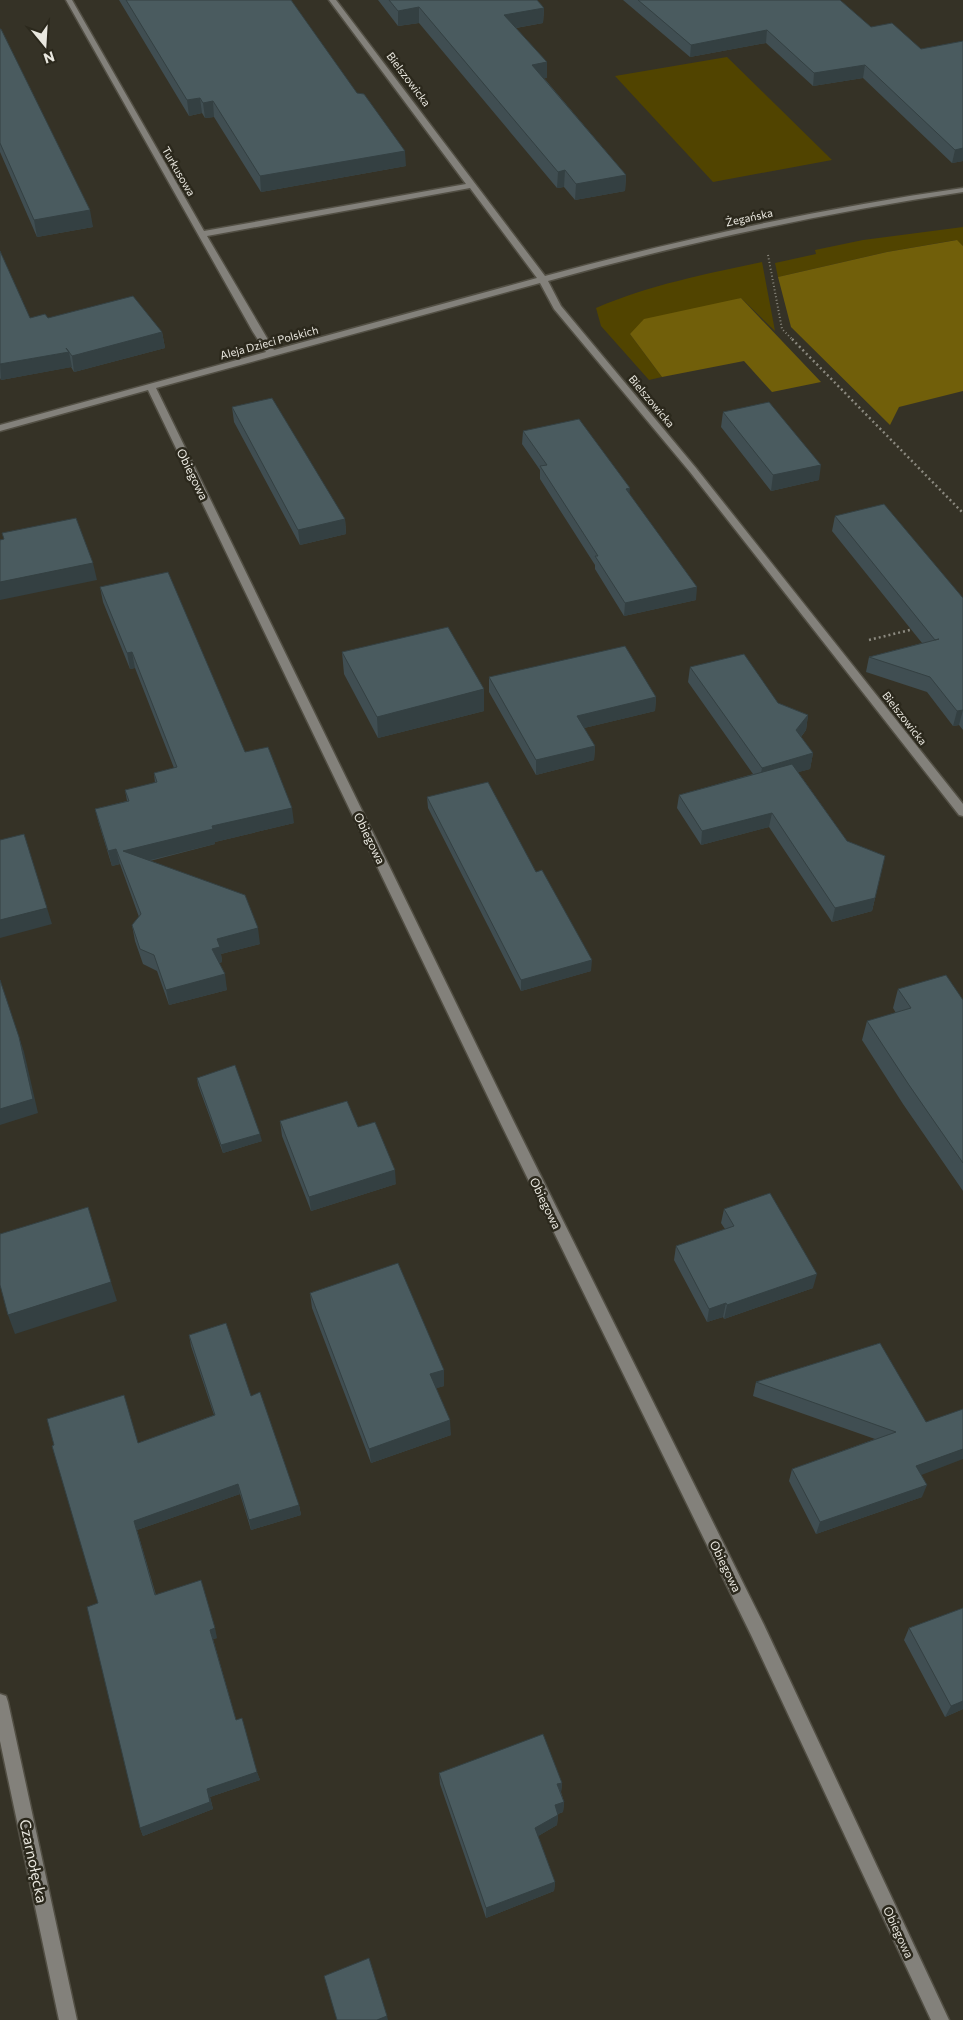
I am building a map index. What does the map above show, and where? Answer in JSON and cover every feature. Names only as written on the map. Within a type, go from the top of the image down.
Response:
[{"type":"street","name":"Turkusowa","points":[[69,0],[257,332],[271,353]]},
{"type":"street","name":"Bielszowicka","points":[[332,0],[543,280],[557,307],[693,470],[963,812]]},
{"type":"street","points":[[202,234],[473,185]]},
{"type":"street","name":"Żegańska","points":[[543,280],[610,261],[764,225],[894,200],[963,190]]},
{"type":"street","name":"Aleja Dzieci Polskich","points":[[0,428],[543,280]]},
{"type":"street","name":"Obiegowa","points":[[150,386],[315,723],[511,1131],[758,1631],[940,2020]]},
{"type":"street","name":"Czarnołęcka","points":[[0,1702],[68,2020]]},
{"type":"path","points":[[768,255],[782,330],[963,513]]},
{"type":"path","points":[[835,648],[917,628]]},
{"type":"shaded area","points":[[727,57],[832,160],[713,182],[615,76]]},
{"type":"shaded area","points":[[963,227],[963,246],[956,240],[887,252],[778,277],[775,263],[816,254],[815,250],[863,240]]},
{"type":"shaded area","points":[[957,240],[963,246],[963,391],[899,407],[890,425],[791,327],[778,277],[887,252]]},
{"type":"shaded area","points":[[762,262],[775,331],[741,298],[630,334],[662,377],[649,380],[601,326],[596,308],[616,300],[678,281]]},
{"type":"shaded area","points":[[741,298],[821,382],[772,392],[744,361],[662,377],[630,334],[644,319]]},
{"type":"building","points":[[126,0],[291,0],[357,93],[364,94],[405,151],[260,176],[213,101],[203,103],[200,98],[187,100]]},
{"type":"building","points":[[389,0],[537,0],[544,8],[504,15],[547,62],[532,65],[626,175],[576,184],[565,170],[558,172],[419,7],[398,11]]},
{"type":"building","points":[[638,0],[840,0],[871,27],[892,23],[921,49],[963,41],[963,148],[955,150],[865,65],[814,73],[767,30],[691,45]]},
{"type":"building","points":[[0,29],[90,210],[34,220],[0,143]]},
{"type":"building","points":[[0,251],[30,318],[45,314],[48,318],[133,296],[162,332],[72,356],[69,352],[0,364]]},
{"type":"building","points":[[272,398],[345,519],[298,530],[232,407]]},
{"type":"building","points":[[769,402],[821,465],[773,475],[723,412]]},
{"type":"building","points":[[579,419],[630,488],[626,489],[697,587],[625,603],[595,556],[598,556],[540,466],[547,465],[523,431]]},
{"type":"building","points":[[884,504],[963,598],[963,710],[957,711],[930,677],[869,657],[939,639],[935,640],[835,516]]},
{"type":"building","points":[[76,518],[93,563],[0,582],[0,540],[4,539],[2,533]]},
{"type":"building","points":[[168,572],[245,752],[268,747],[292,808],[212,826],[213,829],[123,851],[245,895],[258,928],[217,939],[220,947],[212,949],[225,974],[166,990],[154,955],[140,949],[132,925],[141,914],[116,849],[108,851],[95,809],[129,801],[125,790],[157,782],[154,773],[177,767],[132,652],[127,653],[100,587]]},
{"type":"building","points":[[448,627],[484,689],[377,717],[342,652]]},
{"type":"building","points":[[625,646],[656,697],[577,716],[595,746],[536,760],[489,677]]},
{"type":"building","points":[[744,654],[778,703],[808,715],[796,730],[813,753],[762,768],[690,667]]},
{"type":"building","points":[[792,764],[847,841],[885,856],[875,898],[835,908],[772,813],[702,831],[679,795]]},
{"type":"building","points":[[488,782],[536,872],[542,870],[592,960],[521,980],[427,797]]},
{"type":"building","points":[[24,834],[47,908],[0,920],[0,840]]},
{"type":"building","points":[[946,975],[963,1000],[963,1163],[867,1021],[911,1008],[898,989]]},
{"type":"building","points":[[0,980],[19,1037],[33,1099],[0,1109]]},
{"type":"building","points":[[235,1065],[260,1134],[221,1145],[197,1078]]},
{"type":"building","points":[[347,1101],[358,1127],[375,1122],[395,1170],[309,1197],[280,1121]]},
{"type":"building","points":[[770,1193],[817,1274],[727,1305],[726,1303],[709,1309],[676,1246],[734,1226],[724,1209]]},
{"type":"building","points":[[88,1207],[111,1282],[8,1315],[0,1285],[0,1234]]},
{"type":"building","points":[[398,1263],[444,1370],[430,1374],[450,1420],[369,1449],[310,1293]]},
{"type":"building","points":[[226,1323],[251,1396],[260,1392],[299,1505],[249,1520],[238,1484],[134,1521],[155,1595],[201,1580],[215,1628],[210,1630],[236,1720],[242,1718],[257,1772],[207,1789],[210,1802],[140,1828],[87,1607],[98,1603],[52,1446],[54,1445],[47,1419],[124,1395],[138,1443],[215,1415],[189,1335]]},
{"type":"building","points":[[880,1343],[926,1422],[963,1409],[963,1449],[916,1466],[927,1485],[820,1522],[792,1469],[896,1432],[756,1382]]},
{"type":"building","points":[[963,1608],[963,1701],[951,1706],[909,1628]]},
{"type":"building","points":[[543,1734],[562,1783],[557,1784],[564,1802],[555,1805],[558,1815],[535,1828],[555,1882],[486,1908],[439,1773]]},
{"type":"building","points":[[369,1958],[387,2016],[377,2020],[337,2020],[324,1976]]}]
